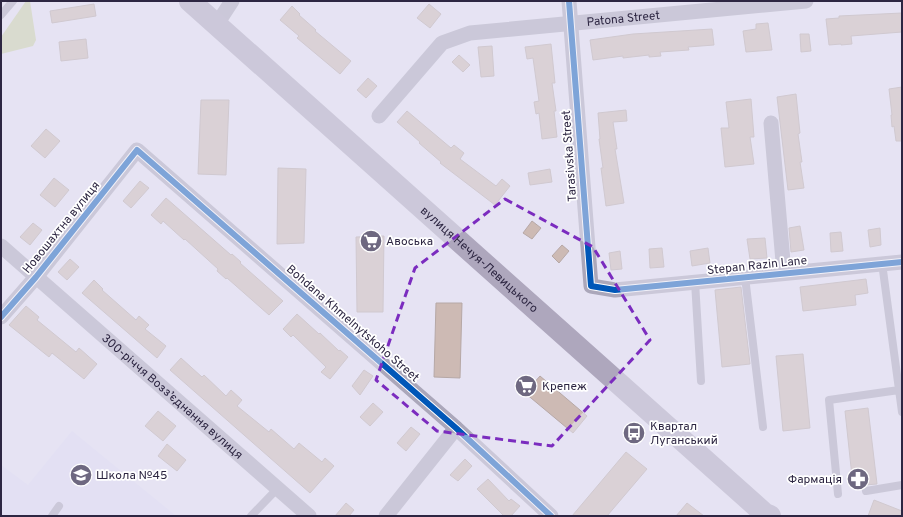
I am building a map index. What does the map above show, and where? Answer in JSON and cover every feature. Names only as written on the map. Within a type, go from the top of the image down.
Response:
[{"type":"main road","name":"вулиця Нечуя-Левицького","points":[[190,1],[770,516]]},
{"type":"street","points":[[217,24],[232,1]]},
{"type":"street","name":"Tarasivska Street","points":[[569,1],[591,286],[615,290]]},
{"type":"street","name":"Patona Street","points":[[379,116],[442,43],[470,33],[768,3],[806,1]]},
{"type":"street","points":[[771,123],[784,273]]},
{"type":"street","name":"Новошахтна вулиця","points":[[1,317],[36,277],[137,150]]},
{"type":"street","name":"Bohdana Khmelnytskoho Street","points":[[137,150],[456,428],[551,516]]},
{"type":"street","name":"300-річчя Возз’єднання вулиця","points":[[1,246],[309,516]]},
{"type":"street","name":"Stepan Razin Lane","points":[[615,290],[902,262]]},
{"type":"street","points":[[386,516],[456,428]]},
{"type":"lane","points":[[1,16],[13,1]]},
{"type":"lane","points":[[882,263],[902,412]]},
{"type":"lane","points":[[745,277],[763,427]]},
{"type":"lane","points":[[694,282],[701,381]]},
{"type":"lane","points":[[838,494],[829,400],[899,390]]},
{"type":"lane","points":[[866,491],[902,485]]},
{"type":"lane","points":[[251,516],[278,488]]},
{"type":"lane","points":[[52,516],[59,506]]},
{"type":"highlighted area","points":[[505,199],[593,247],[650,340],[552,446],[437,431],[376,380],[415,268]]},
{"type":"shaded area","name":"Школа №45","points":[[72,431],[176,516],[1,516],[1,465],[28,485]]},
{"type":"green space","points":[[26,1],[30,1],[36,40],[33,46],[1,54],[1,37]]},
{"type":"building","points":[[94,4],[96,16],[52,23],[50,11]]},
{"type":"building","points":[[429,4],[441,14],[430,28],[417,18]]},
{"type":"building","points":[[292,6],[300,14],[299,15],[316,30],[315,31],[351,61],[340,74],[297,38],[299,36],[280,20]]},
{"type":"building","points":[[902,13],[902,32],[851,36],[852,44],[829,45],[826,19],[839,18],[839,16]]},
{"type":"building","points":[[768,23],[772,50],[746,52],[743,31],[756,29],[756,24]]},
{"type":"building","points":[[712,29],[714,45],[688,47],[689,50],[660,52],[661,56],[649,57],[649,55],[623,58],[623,56],[593,60],[590,40],[633,34]]},
{"type":"building","points":[[800,34],[809,34],[811,51],[801,52]]},
{"type":"building","points":[[86,39],[88,58],[61,61],[59,42]]},
{"type":"building","points":[[551,44],[555,83],[552,83],[556,111],[554,111],[557,137],[542,139],[539,113],[536,114],[534,102],[539,101],[533,58],[527,59],[525,47]]},
{"type":"building","points":[[492,46],[494,76],[481,77],[478,47]]},
{"type":"building","points":[[459,55],[470,65],[463,72],[452,62]]},
{"type":"building","points":[[368,78],[377,86],[366,98],[357,90]]},
{"type":"building","points":[[902,87],[902,141],[896,141],[894,126],[892,127],[889,89]]},
{"type":"building","points":[[796,94],[800,133],[798,134],[802,162],[800,162],[804,188],[788,190],[777,97]]},
{"type":"building","points":[[751,99],[754,137],[750,137],[754,164],[725,167],[721,128],[729,128],[726,102]]},
{"type":"building","points":[[201,100],[229,100],[226,175],[198,174]]},
{"type":"building","points":[[626,110],[627,121],[613,122],[617,149],[615,149],[624,203],[606,206],[601,168],[603,168],[599,139],[598,113]]},
{"type":"building","points":[[407,111],[451,148],[454,145],[464,153],[460,159],[496,186],[502,179],[510,186],[495,205],[440,163],[441,162],[397,122]]},
{"type":"building","points":[[46,129],[60,141],[45,158],[31,146]]},
{"type":"building","points":[[278,168],[306,169],[304,243],[277,244]]},
{"type":"building","points":[[550,169],[552,182],[530,185],[528,173]]},
{"type":"building","points":[[54,178],[69,190],[55,207],[40,195]]},
{"type":"building","points":[[140,181],[149,188],[131,208],[123,201]]},
{"type":"building","points":[[166,198],[231,255],[232,254],[283,301],[269,315],[217,271],[218,269],[185,239],[184,240],[163,221],[161,224],[151,215]]},
{"type":"building","points":[[532,221],[541,228],[532,239],[523,233]]},
{"type":"building","points":[[33,223],[42,230],[30,245],[20,237]]},
{"type":"building","points":[[800,226],[804,250],[791,252],[789,228]]},
{"type":"building","points":[[880,228],[881,245],[870,247],[868,230]]},
{"type":"building","points":[[841,232],[843,251],[831,252],[830,233]]},
{"type":"building","points":[[384,236],[383,312],[357,312],[356,237]]},
{"type":"building","points":[[765,238],[767,258],[750,259],[747,239]]},
{"type":"building","points":[[562,245],[569,251],[559,263],[552,256]]},
{"type":"building","points":[[662,248],[664,267],[650,268],[649,249]]},
{"type":"building","points":[[708,248],[710,263],[692,266],[690,251]]},
{"type":"building","points":[[620,251],[622,269],[611,270],[609,253]]},
{"type":"building","points":[[70,259],[79,267],[67,280],[58,272]]},
{"type":"building","points":[[866,279],[868,293],[855,295],[856,305],[803,311],[800,287]]},
{"type":"building","points":[[94,280],[103,289],[102,290],[136,320],[139,316],[149,325],[145,329],[166,346],[157,358],[82,293]]},
{"type":"building","points":[[741,287],[750,364],[722,367],[715,290]]},
{"type":"building","points":[[436,303],[462,303],[460,378],[434,377]]},
{"type":"building","points":[[26,306],[39,317],[37,320],[76,352],[79,348],[97,364],[84,379],[52,353],[49,357],[9,325]]},
{"type":"building","points":[[297,314],[339,351],[340,350],[348,357],[330,379],[321,372],[326,367],[293,335],[291,337],[283,329]]},
{"type":"building","points":[[803,354],[810,428],[783,431],[776,356]]},
{"type":"building","points":[[181,358],[202,377],[204,375],[226,396],[231,390],[242,400],[237,406],[269,432],[271,429],[294,449],[299,443],[322,462],[325,458],[334,466],[310,493],[170,370]]},
{"type":"building","points":[[364,370],[373,376],[360,395],[352,386]]},
{"type":"building","points":[[540,376],[587,416],[573,433],[525,393]]},
{"type":"building","points":[[373,403],[383,412],[370,426],[360,417]]},
{"type":"building","points":[[868,408],[877,484],[853,486],[845,411]]},
{"type":"building","points":[[158,411],[176,426],[163,441],[145,426]]},
{"type":"building","points":[[411,427],[420,434],[406,451],[397,443]]},
{"type":"building","points":[[167,444],[186,460],[177,471],[158,456]]},
{"type":"building","points":[[626,452],[647,469],[607,516],[572,516]]},
{"type":"building","points":[[465,459],[472,466],[458,481],[450,475]]},
{"type":"building","points":[[488,479],[509,501],[511,499],[520,506],[511,516],[504,516],[477,489]]},
{"type":"building","points":[[874,500],[902,511],[902,516],[868,516]]},
{"type":"building","points":[[346,503],[354,510],[349,516],[335,516]]},
{"type":"building","points":[[687,503],[704,516],[676,516]]},
{"type":"cycle path","points":[[569,1],[591,286],[615,290],[902,262]]},
{"type":"cycle path","points":[[1,317],[36,277],[137,150],[456,428],[551,516]]},
{"type":"place","name":"Авоська","points":[[371,241]]},
{"type":"place","name":"Крепеж","points":[[526,386]]},
{"type":"place","name":"Квартал Луганський","points":[[634,433]]},
{"type":"place","name":"Школа №45","points":[[81,475]]},
{"type":"place","name":"Фармація","points":[[858,479]]}]
